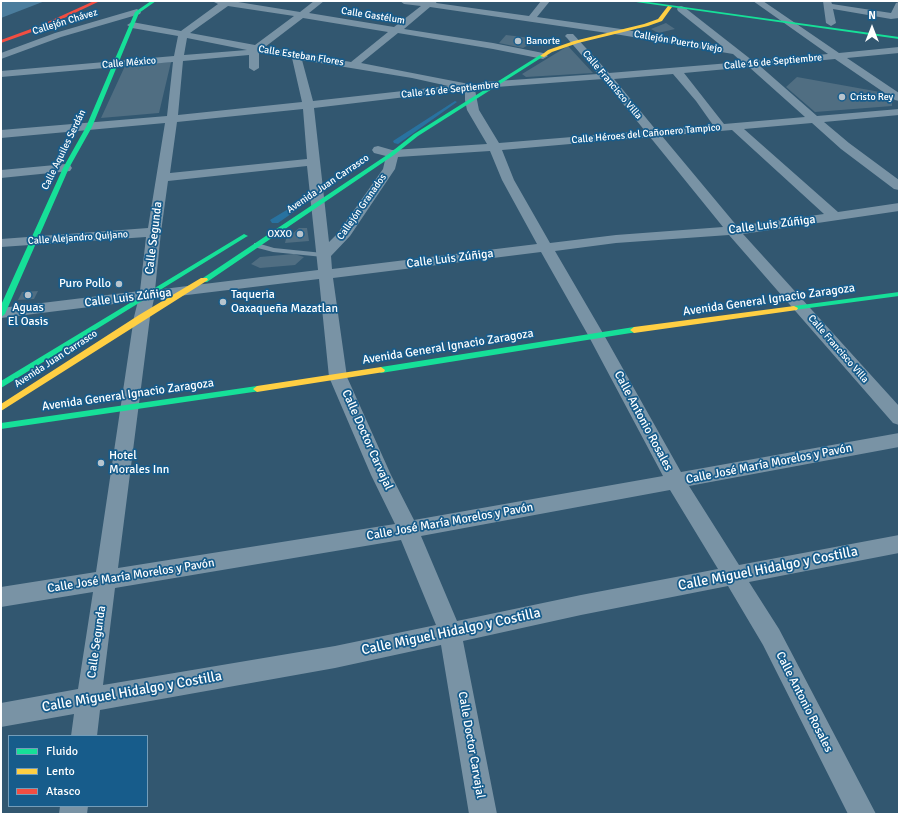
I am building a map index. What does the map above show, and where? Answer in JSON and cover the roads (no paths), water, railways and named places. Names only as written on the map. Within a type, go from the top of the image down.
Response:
[{"type":"street","points":[[1,36],[86,1]]},
{"type":"street","points":[[1,42],[40,27],[98,1]]},
{"type":"street","points":[[137,12],[154,1]]},
{"type":"street","points":[[254,68],[255,49],[320,1]]},
{"type":"street","name":"Callejón Puerto Viejo","points":[[404,1],[431,3],[621,32],[736,52]]},
{"type":"street","points":[[532,19],[546,1]]},
{"type":"street","points":[[631,1],[659,2],[899,38]]},
{"type":"street","points":[[758,1],[899,98]]},
{"type":"street","points":[[183,34],[222,2]]},
{"type":"street","name":"Calle Gastélum","points":[[222,2],[543,56]]},
{"type":"street","points":[[498,84],[573,39],[648,18],[659,2]]},
{"type":"street","points":[[354,64],[398,31],[431,3]]},
{"type":"street","points":[[831,23],[828,3],[894,16],[899,5]]},
{"type":"street","points":[[672,4],[681,9],[751,64],[812,119],[845,146],[899,186]]},
{"type":"street","points":[[517,60],[545,44],[638,28],[660,20],[672,4]]},
{"type":"street","points":[[681,9],[785,20],[831,23],[899,32]]},
{"type":"street","name":"Calle Aquiles Serdán","points":[[1,313],[66,168],[89,127],[137,12]]},
{"type":"street","name":"Callejón Chávez","points":[[1,56],[58,35],[137,12]]},
{"type":"street","name":"Calle Esteban Flores","points":[[132,25],[255,49],[354,64],[465,95]]},
{"type":"street","name":"Calle Segunda","points":[[84,735],[129,408],[142,317],[147,296],[154,232],[172,118],[183,34]]},
{"type":"street","name":"Calle Francisco Villa","points":[[573,39],[606,76],[733,231],[899,418]]},
{"type":"street","name":"Calle México","points":[[1,74],[179,59],[255,49]]},
{"type":"street","name":"Calle 16 de Septiembre","points":[[1,134],[89,127],[308,105],[465,95],[498,84],[751,64],[899,50]]},
{"type":"street","name":"Calle Doctor Carvajal","points":[[296,55],[308,105],[316,195],[338,377],[381,475],[408,530],[450,632],[483,814]]},
{"type":"street","points":[[676,70],[721,127]]},
{"type":"street","name":"Avenida Juan Carrasco","points":[[367,157],[416,135],[443,119],[465,95],[496,73]]},
{"type":"street","name":"Calle Antonio Rosales","points":[[465,95],[495,147],[508,180],[545,248],[596,335],[676,482],[771,637],[862,814]]},
{"type":"street","points":[[402,134],[438,110]]},
{"type":"street","name":"Calle Héroes del Cañonero Tampico","points":[[386,149],[495,147],[899,112]]},
{"type":"street","points":[[734,126],[835,216]]},
{"type":"street","name":"Avenida Juan Carrasco","points":[[1,408],[53,373],[142,317],[189,290],[257,245],[316,195],[386,149]]},
{"type":"street","name":"Callejón Granados","points":[[323,255],[343,236],[389,169],[392,161],[386,149]]},
{"type":"street","points":[[163,178],[314,162]]},
{"type":"street","points":[[1,174],[66,168]]},
{"type":"street","name":"Calle Luis Zúñiga","points":[[1,313],[616,239],[733,231],[899,208]]},
{"type":"street","name":"Avenida Juan Carrasco","points":[[1,385],[254,230]]},
{"type":"street","name":"Calle Alejandro Quijano","points":[[1,244],[154,232]]},
{"type":"street","points":[[242,238],[257,245]]},
{"type":"street","name":"Avenida General Ignacio Zaragoza","points":[[1,426],[338,377],[596,335],[899,294]]},
{"type":"street","points":[[37,364],[53,373]]},
{"type":"street","name":"Calle José María Morelos y Pavón","points":[[1,598],[408,530],[899,440]]},
{"type":"street","name":"Calle Miguel Hidalgo y Costilla","points":[[1,715],[335,657],[450,632],[732,575],[899,544]]},
{"type":"lane","points":[[257,245],[273,250],[323,255]]},
{"type":"place","name":"Banorte","points":[[518,41]]},
{"type":"place","name":"Cristo Rey","points":[[842,97]]},
{"type":"place","name":"OXXO","points":[[300,234]]},
{"type":"place","name":"Puro Pollo","points":[[119,284]]},
{"type":"place","name":"Aguas El Oasis","points":[[28,295]]},
{"type":"place","name":"Taqueria Oaxaqueña Mazatlan","points":[[223,302]]},
{"type":"place","name":"Hotel Morales Inn","points":[[101,463]]}]
